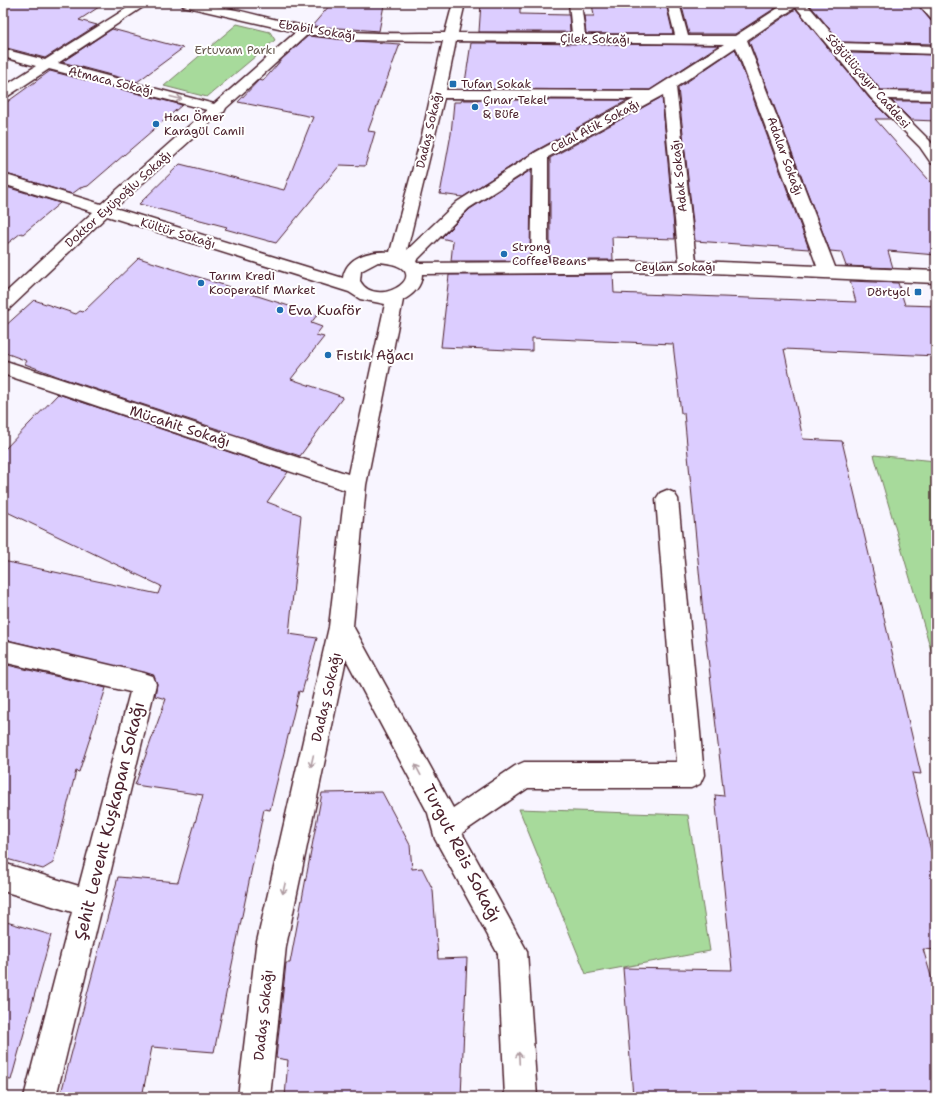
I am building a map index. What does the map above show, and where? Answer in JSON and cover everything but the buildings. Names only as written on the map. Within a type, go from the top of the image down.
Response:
[{"type":"street","points":[[3,93],[142,3]]},
{"type":"street","name":"Ebabil Sokağı","points":[[187,3],[305,30],[355,36],[450,38]]},
{"type":"street","name":"Dadaş Sokağı","points":[[406,263],[437,94],[459,3]]},
{"type":"street","points":[[575,3],[579,39]]},
{"type":"street","points":[[673,3],[683,40]]},
{"type":"street","name":"Celal Atik Sokağı","points":[[406,263],[462,205],[541,155],[669,86],[794,3]]},
{"type":"street","name":"Söğütlüçayır Caddesi","points":[[799,3],[876,94],[930,145],[936,160]]},
{"type":"street","points":[[923,3],[936,17]]},
{"type":"street","name":"Doktor Eyüpoğlu Sokağı","points":[[3,305],[104,210],[219,109],[305,30]]},
{"type":"street","name":"Çilek Sokağı","points":[[450,38],[740,40]]},
{"type":"street","name":"Adalar Sokağı","points":[[740,40],[828,272]]},
{"type":"street","points":[[837,47],[936,50]]},
{"type":"street","name":"Atmaca Sokağı","points":[[3,53],[219,109]]},
{"type":"street","name":"Adak Sokağı","points":[[669,86],[688,266]]},
{"type":"street","points":[[437,94],[655,94]]},
{"type":"street","points":[[876,94],[936,96]]},
{"type":"street","points":[[539,269],[541,155]]},
{"type":"street","name":"Kültür Sokağı","points":[[3,179],[353,287]]},
{"type":"street","points":[[377,256],[406,263],[415,280],[404,293],[385,298],[373,298],[363,294],[353,287],[351,276],[359,264],[377,256]]},
{"type":"street","name":"Ceylan Sokağı","points":[[406,263],[539,269],[688,266],[936,277]]},
{"type":"street","name":"Dadaş Sokağı","points":[[254,1097],[271,946],[341,627],[356,485],[395,296]]},
{"type":"street","name":"Mücahit Sokağı","points":[[3,367],[356,485]]},
{"type":"street","points":[[445,829],[524,775],[691,775],[667,499]]},
{"type":"street","name":"Turgut Reis Sokağı","points":[[341,627],[440,809],[445,829],[512,951],[521,1097]]},
{"type":"street","name":"Şehit Levent Kuşkapan Sokağı","points":[[3,651],[144,684],[40,1097]]},
{"type":"street","points":[[3,877],[89,903]]},
{"type":"green space","name":"Ertuvam Parkı","points":[[237,24],[270,32],[275,40],[207,97],[164,86]]},
{"type":"green space","points":[[874,455],[936,461],[936,667]]},
{"type":"green space","points":[[519,809],[688,815],[710,951],[586,974]]},
{"type":"place","name":"Tufan Sokak","points":[[453,84]]},
{"type":"place","name":"Çınar Tekel & Büfe","points":[[475,107]]},
{"type":"place","name":"Hacı Ömer Karagül Camii","points":[[156,124]]},
{"type":"place","name":"Strong Coffee Beans","points":[[504,254]]},
{"type":"place","name":"Tarım Kredi Kooperatif Market","points":[[201,283]]},
{"type":"place","name":"Dörtyol","points":[[918,292]]},
{"type":"place","name":"Eva Kuaför","points":[[280,310]]},
{"type":"place","name":"Fıstık Ağacı","points":[[328,355]]}]
